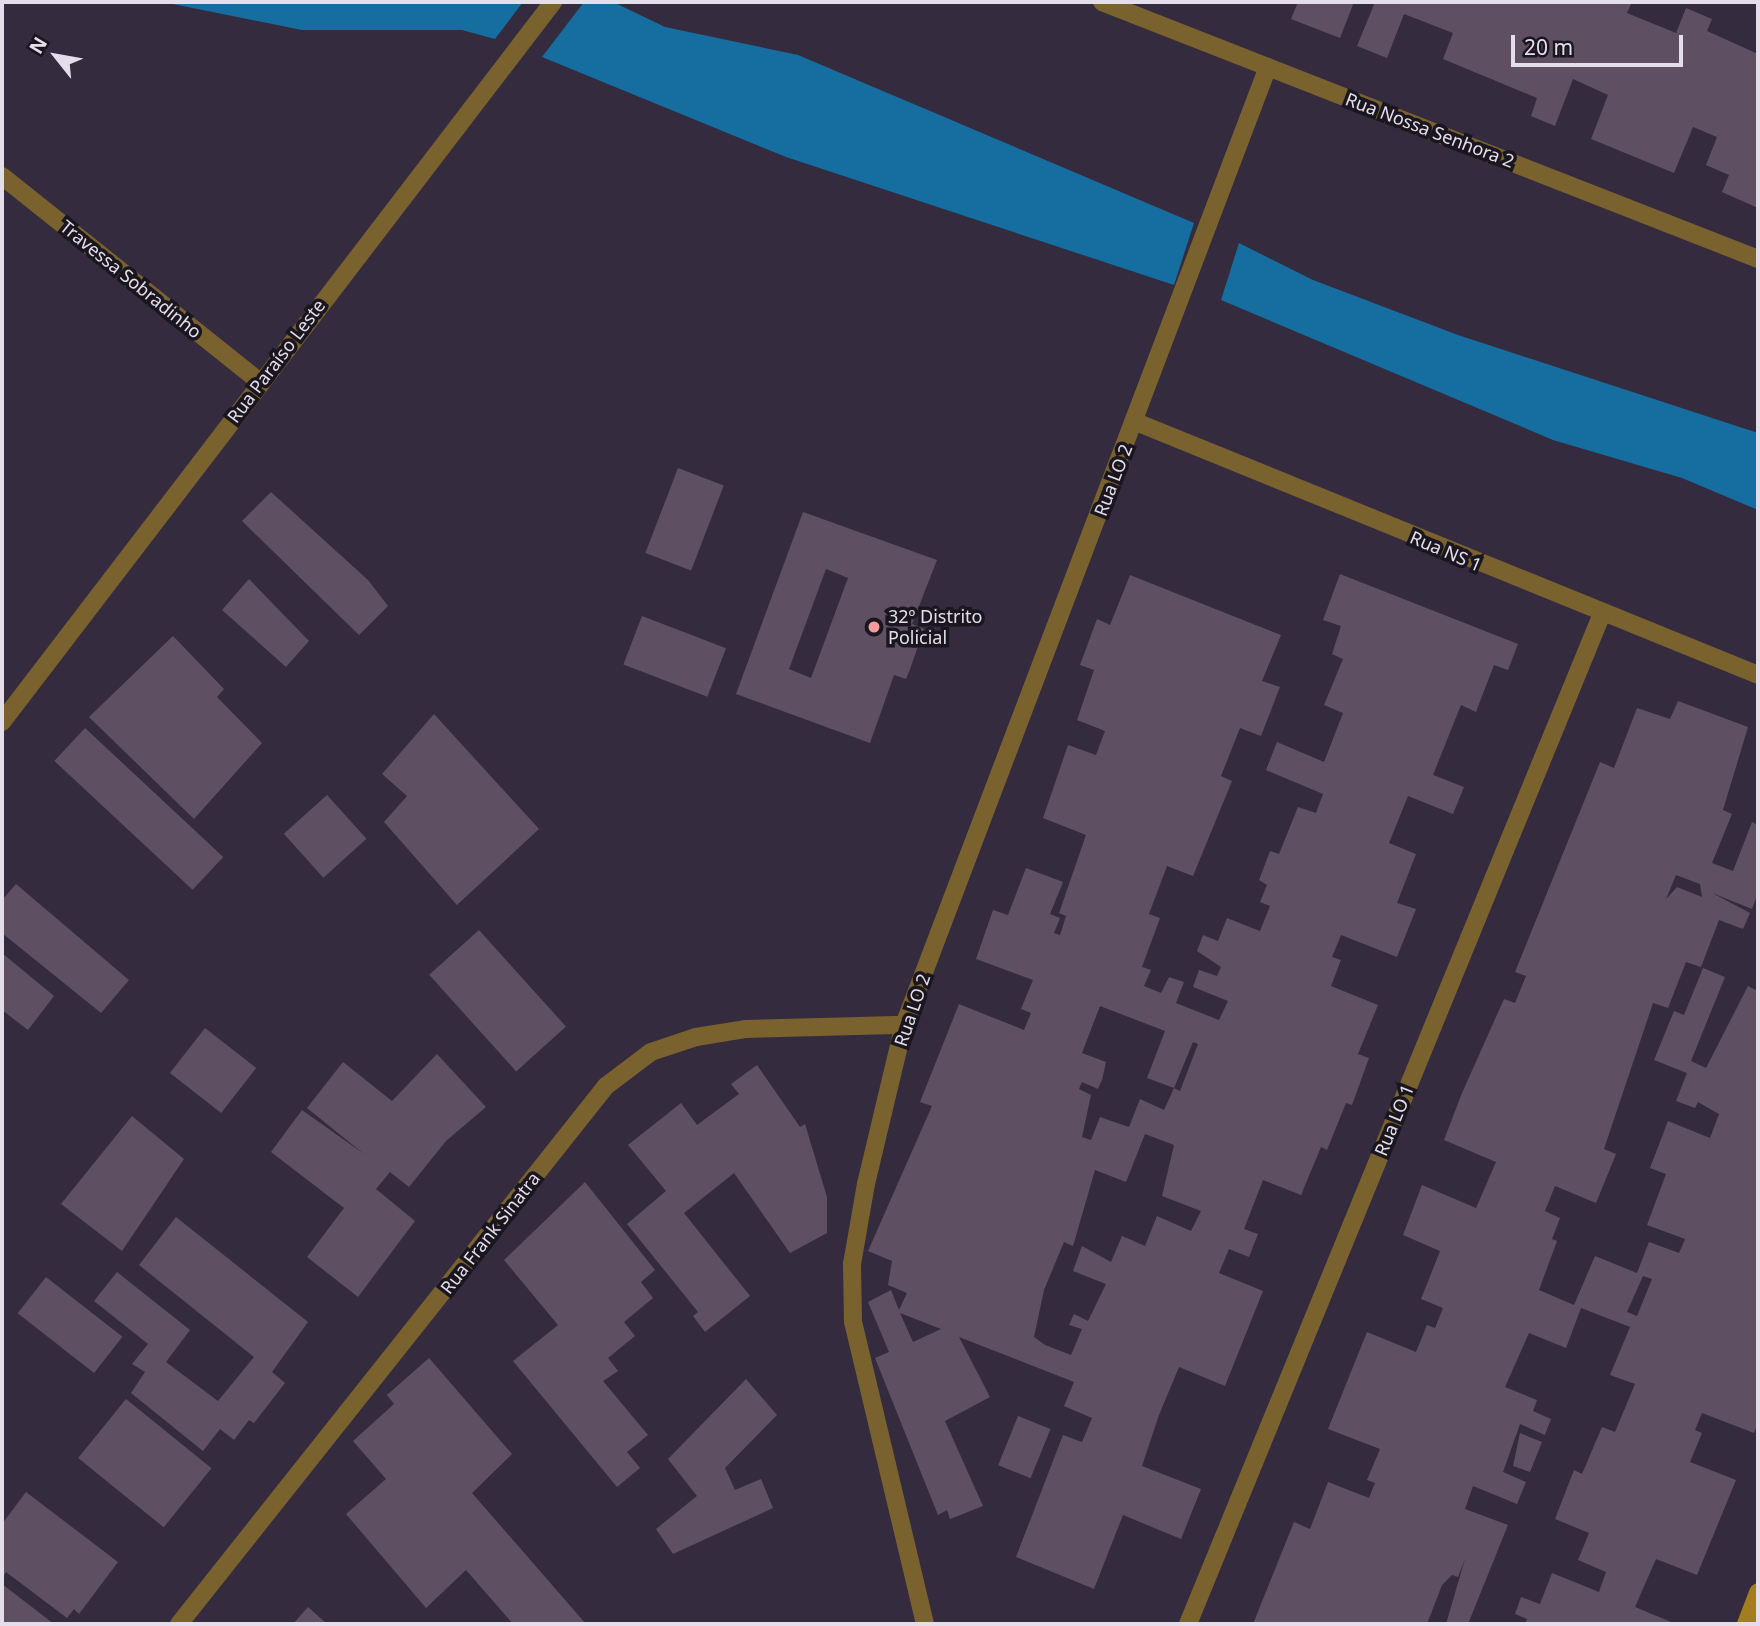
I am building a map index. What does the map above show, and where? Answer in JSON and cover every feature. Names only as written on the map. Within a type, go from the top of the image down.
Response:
[{"type":"street","name":"Rua Paraíso Leste","points":[[2,722],[553,2]]},
{"type":"street","name":"Rua Nossa Senhora 2","points":[[1102,2],[1758,259]]},
{"type":"street","name":"Rua LO 2","points":[[925,1624],[853,1322],[852,1264],[904,1025],[1136,422],[1268,67]]},
{"type":"street","name":"Travessa Sobradinho","points":[[2,176],[260,382]]},
{"type":"street","name":"Rua NS 1","points":[[1136,422],[1601,615],[1758,675]]},
{"type":"street","name":"Rua LO 1","points":[[1188,1624],[1601,615]]},
{"type":"street","name":"Rua Frank Sinatra","points":[[179,1624],[606,1086],[651,1052],[695,1037],[746,1029],[904,1025]]},
{"type":"street","points":[[1746,1624],[1758,1592]]},
{"type":"water","points":[[163,2],[523,2],[495,39],[462,30],[302,30]]},
{"type":"water","points":[[584,2],[613,2],[665,27],[798,55],[1194,223],[1174,285],[786,157],[542,57]]},
{"type":"water","points":[[1239,243],[1313,280],[1458,335],[1758,433],[1758,510],[1682,478],[1553,440],[1221,300]]},
{"type":"building","points":[[1298,2],[1354,2],[1340,38],[1291,19]]},
{"type":"building","points":[[1375,2],[1632,2],[1627,13],[1676,33],[1686,8],[1712,19],[1707,31],[1758,54],[1758,208],[1722,192],[1729,175],[1706,165],[1717,137],[1693,127],[1674,173],[1591,139],[1608,95],[1573,79],[1555,126],[1531,116],[1537,98],[1443,59],[1453,33],[1404,14],[1387,58],[1357,46]]},
{"type":"building","points":[[678,468],[724,486],[691,571],[645,553]]},
{"type":"building","points":[[271,492],[368,580],[388,606],[359,635],[242,521]]},
{"type":"building","name":"32º Distrito Policial","points":[[803,512],[937,560],[912,624],[924,629],[909,672],[906,679],[894,675],[870,743],[736,694]],"holes":[[[826,569],[848,578],[811,678],[789,669]]]},
{"type":"building","points":[[1340,574],[1518,644],[1508,670],[1494,665],[1476,712],[1461,705],[1433,775],[1464,787],[1453,814],[1408,796],[1389,843],[1416,854],[1397,903],[1416,909],[1397,957],[1341,935],[1332,957],[1341,960],[1331,986],[1378,1005],[1358,1054],[1369,1058],[1352,1105],[1346,1103],[1327,1150],[1321,1147],[1301,1195],[1263,1180],[1244,1229],[1258,1234],[1249,1257],[1229,1249],[1219,1273],[1263,1291],[1225,1386],[1179,1367],[1159,1415],[1142,1466],[1201,1489],[1181,1539],[1123,1515],[1094,1589],[1016,1557],[1063,1435],[1082,1442],[1092,1418],[1064,1406],[1074,1382],[959,1337],[990,1397],[945,1421],[983,1506],[950,1519],[947,1510],[938,1515],[875,1358],[889,1352],[868,1302],[891,1290],[899,1310],[907,1293],[888,1285],[892,1261],[868,1251],[932,1106],[920,1102],[959,1004],[1024,1030],[1031,1013],[1021,1009],[1033,980],[976,959],[993,910],[1008,915],[1026,868],[1063,882],[1050,914],[1060,918],[1054,933],[1060,935],[1066,916],[1059,913],[1086,835],[1043,818],[1068,745],[1096,755],[1105,731],[1077,720],[1094,670],[1080,665],[1097,619],[1110,625],[1130,575],[1281,635],[1262,681],[1280,687],[1261,736],[1240,728],[1221,776],[1232,781],[1193,876],[1167,866],[1149,914],[1160,918],[1142,967],[1151,970],[1144,986],[1161,993],[1169,977],[1184,982],[1176,1003],[1219,1020],[1228,1001],[1193,987],[1199,970],[1217,976],[1221,967],[1197,951],[1203,935],[1218,941],[1227,918],[1260,931],[1270,906],[1260,902],[1267,885],[1259,880],[1270,851],[1279,854],[1298,807],[1316,813],[1323,794],[1266,770],[1277,742],[1324,762],[1343,713],[1324,705],[1343,659],[1332,654],[1341,626],[1323,620]],"holes":[[[1100,1006],[1165,1031],[1147,1078],[1174,1088],[1164,1110],[1140,1099],[1129,1127],[1100,1117],[1091,1140],[1082,1137],[1091,1095],[1079,1089],[1082,1082],[1098,1089],[1106,1062],[1082,1053]],[[1193,1042],[1198,1044],[1180,1091],[1174,1088]],[[1145,1134],[1174,1145],[1162,1196],[1201,1211],[1191,1231],[1157,1216],[1145,1246],[1122,1236],[1111,1262],[1082,1246],[1073,1271],[1106,1284],[1088,1321],[1074,1314],[1069,1325],[1082,1329],[1071,1355],[1045,1345],[1034,1337],[1044,1290],[1064,1242],[1073,1246],[1095,1170],[1126,1182]],[[900,1313],[941,1329],[913,1342]]]},
{"type":"building","points":[[249,579],[309,641],[286,667],[222,610]]},
{"type":"building","points":[[642,616],[726,648],[707,697],[623,665]]},
{"type":"building","points":[[173,636],[224,689],[217,697],[262,743],[194,819],[89,717]]},
{"type":"building","points":[[1678,701],[1748,727],[1723,810],[1732,814],[1712,863],[1733,871],[1752,822],[1758,825],[1758,893],[1752,909],[1712,893],[1750,913],[1743,929],[1719,920],[1701,967],[1686,962],[1668,1008],[1653,1003],[1604,1149],[1616,1154],[1596,1203],[1555,1186],[1545,1211],[1560,1218],[1552,1239],[1557,1241],[1539,1290],[1574,1305],[1595,1256],[1637,1273],[1649,1242],[1679,1253],[1685,1239],[1647,1225],[1666,1174],[1650,1168],[1668,1121],[1710,1138],[1719,1114],[1698,1102],[1695,1108],[1676,1101],[1687,1073],[1654,1060],[1674,1011],[1684,1015],[1703,968],[1725,977],[1691,1061],[1706,1068],[1748,986],[1758,991],[1758,1422],[1754,1433],[1702,1413],[1695,1430],[1702,1433],[1690,1462],[1736,1480],[1697,1575],[1656,1559],[1635,1607],[1676,1624],[1525,1624],[1527,1619],[1515,1614],[1521,1597],[1540,1604],[1552,1573],[1599,1592],[1606,1572],[1578,1560],[1589,1533],[1555,1519],[1574,1470],[1582,1474],[1602,1427],[1615,1432],[1635,1384],[1610,1375],[1630,1327],[1581,1308],[1566,1348],[1529,1333],[1505,1387],[1537,1400],[1533,1411],[1551,1419],[1545,1435],[1520,1424],[1503,1472],[1526,1482],[1517,1504],[1473,1486],[1465,1509],[1508,1525],[1468,1624],[1446,1624],[1465,1559],[1458,1577],[1452,1575],[1442,1585],[1427,1624],[1253,1624],[1294,1522],[1310,1529],[1328,1482],[1369,1498],[1375,1483],[1367,1480],[1380,1449],[1328,1429],[1367,1332],[1416,1352],[1427,1325],[1435,1328],[1443,1308],[1421,1299],[1440,1251],[1403,1235],[1422,1185],[1476,1208],[1496,1162],[1444,1140],[1462,1093],[1504,999],[1515,1003],[1526,976],[1515,972],[1600,762],[1614,768],[1637,708],[1670,719]],"holes":[[[1676,875],[1700,884],[1702,897],[1677,887],[1666,899]],[[1643,1276],[1652,1279],[1637,1316],[1627,1312]]]},
{"type":"building","points":[[434,714],[539,829],[457,905],[384,822],[407,796],[382,774]]},
{"type":"building","points":[[85,728],[223,857],[193,890],[54,761]]},
{"type":"building","points":[[327,795],[366,839],[323,878],[284,834]]},
{"type":"building","points":[[16,884],[129,980],[101,1013],[2,933],[2,900]]},
{"type":"building","points":[[479,930],[566,1027],[516,1071],[429,975]]},
{"type":"building","points":[[2,953],[54,996],[28,1030],[2,1010]]},
{"type":"building","points":[[205,1028],[256,1068],[221,1113],[170,1073]]},
{"type":"building","points":[[437,1054],[486,1107],[446,1141],[409,1187],[390,1172],[376,1189],[415,1221],[358,1297],[307,1257],[344,1208],[271,1152],[302,1110],[364,1154],[307,1108],[343,1062],[392,1101]]},
{"type":"building","points":[[757,1065],[800,1127],[805,1124],[827,1197],[827,1233],[790,1253],[734,1173],[684,1213],[750,1296],[705,1332],[693,1316],[698,1312],[627,1224],[666,1191],[628,1145],[681,1103],[697,1125],[739,1094],[731,1084]]},
{"type":"building","points":[[132,1116],[184,1159],[122,1251],[61,1204]]},
{"type":"building","points":[[585,1182],[655,1270],[641,1282],[653,1298],[624,1322],[635,1336],[608,1358],[618,1371],[603,1381],[648,1435],[627,1452],[640,1468],[617,1487],[513,1361],[558,1325],[504,1260]]},
{"type":"building","points":[[176,1217],[308,1322],[272,1372],[285,1383],[254,1423],[249,1420],[234,1440],[220,1429],[203,1451],[131,1393],[145,1372],[132,1364],[148,1344],[94,1301],[117,1272],[190,1330],[166,1362],[218,1401],[254,1357],[139,1265]]},
{"type":"building","points":[[46,1277],[122,1337],[94,1373],[18,1313]]},
{"type":"building","points":[[429,1358],[512,1454],[472,1493],[586,1624],[513,1624],[466,1570],[426,1608],[346,1514],[386,1479],[353,1441],[394,1404],[387,1395]]},
{"type":"building","points":[[746,1379],[777,1415],[725,1468],[735,1490],[761,1479],[773,1508],[673,1554],[656,1529],[697,1496],[668,1459]]},
{"type":"building","points":[[126,1399],[211,1468],[164,1527],[78,1458]]},
{"type":"building","points":[[1018,1416],[1050,1429],[1031,1478],[998,1465]]},
{"type":"building","points":[[1520,1433],[1542,1442],[1530,1472],[1513,1466]]},
{"type":"building","points":[[26,1492],[118,1562],[79,1614],[74,1609],[67,1618],[6,1572],[2,1578],[2,1524]]},
{"type":"building","points":[[2,1584],[54,1624],[2,1624]]},
{"type":"building","points":[[308,1607],[327,1624],[293,1624]]},
{"type":"place","name":"32º Distrito Policial","points":[[874,627]]}]
